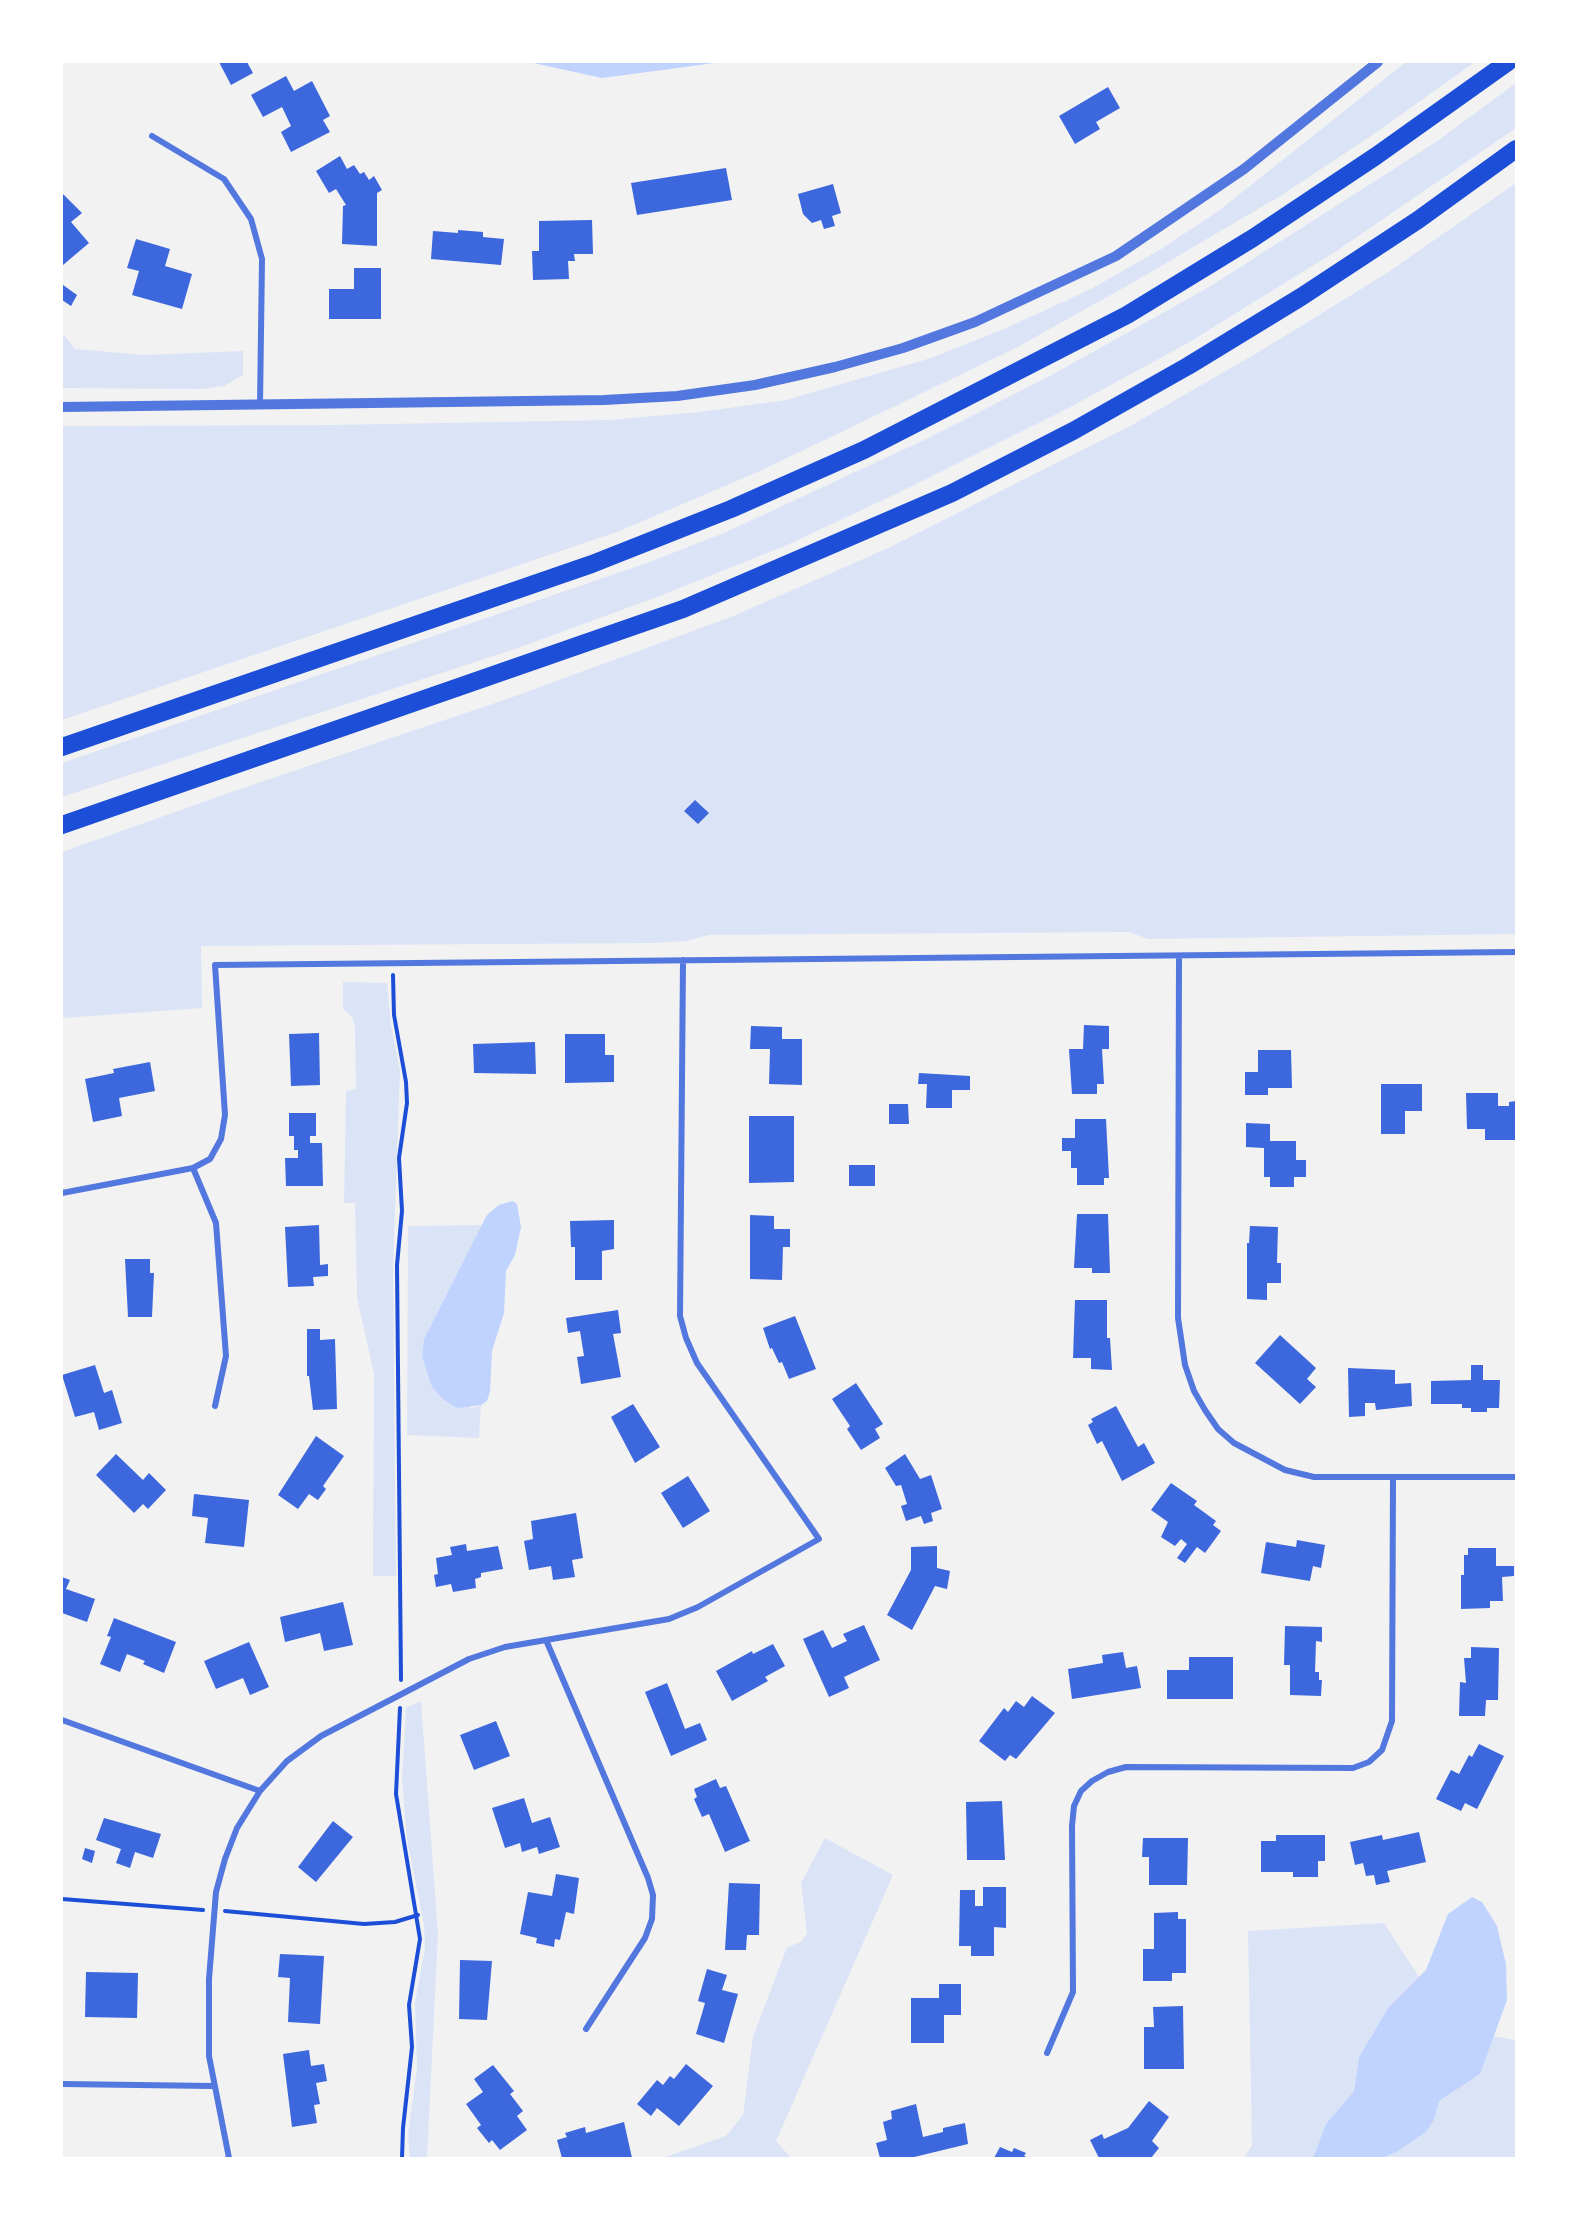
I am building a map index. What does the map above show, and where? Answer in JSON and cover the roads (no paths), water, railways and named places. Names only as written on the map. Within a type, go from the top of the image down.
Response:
[{"type":"highway","points":[[62,747],[592,564],[731,509],[864,450],[1127,315],[1253,238],[1376,156],[1508,62]]},
{"type":"highway","points":[[62,825],[683,609],[952,493],[1073,431],[1219,347],[1418,220],[1516,149]]},
{"type":"street","points":[[62,407],[562,402],[677,396],[755,385],[903,348],[1000,312],[1116,256],[1244,169],[1378,62]]},
{"type":"street","points":[[152,136],[224,179],[251,219],[262,259],[260,406]]},
{"type":"street","points":[[62,1193],[193,1168],[210,1159],[221,1139],[225,1115],[215,965],[1516,952]]},
{"type":"street","points":[[1179,956],[1178,1318],[1180,1344],[1194,1391],[1218,1429],[1234,1443],[1285,1470],[1314,1476],[1516,1477]]},
{"type":"street","points":[[229,2158],[213,2086],[207,2017],[216,1892],[237,1828],[260,1791],[287,1761],[321,1736],[469,1659],[505,1647],[669,1619],[698,1607],[819,1539],[697,1363],[686,1338],[680,1316],[683,960]]},
{"type":"street","points":[[193,1168],[216,1223],[226,1356],[215,1406]]},
{"type":"street","points":[[1047,2053],[1073,1992],[1072,1826],[1074,1806],[1081,1791],[1092,1780],[1126,1767],[1353,1768],[1369,1762],[1382,1750],[1392,1721],[1393,1478]]},
{"type":"street","points":[[546,1640],[648,1878],[653,1895],[652,1918],[645,1938],[586,2029]]},
{"type":"street","points":[[62,1720],[260,1791]]},
{"type":"street","points":[[62,2084],[213,2086]]},
{"type":"water","points":[[529,62],[722,62],[602,78]]},
{"type":"water","points":[[513,1201],[517,1204],[521,1227],[515,1255],[506,1271],[504,1313],[492,1351],[490,1391],[487,1401],[481,1405],[457,1408],[444,1400],[432,1387],[422,1356],[424,1339],[487,1215],[499,1205]]},
{"type":"water","points":[[1472,1897],[1482,1902],[1497,1926],[1506,1964],[1507,2000],[1480,2074],[1439,2101],[1434,2120],[1426,2132],[1396,2152],[1382,2158],[1313,2158],[1326,2124],[1354,2091],[1359,2057],[1388,2008],[1426,1970],[1448,1914]]}]
